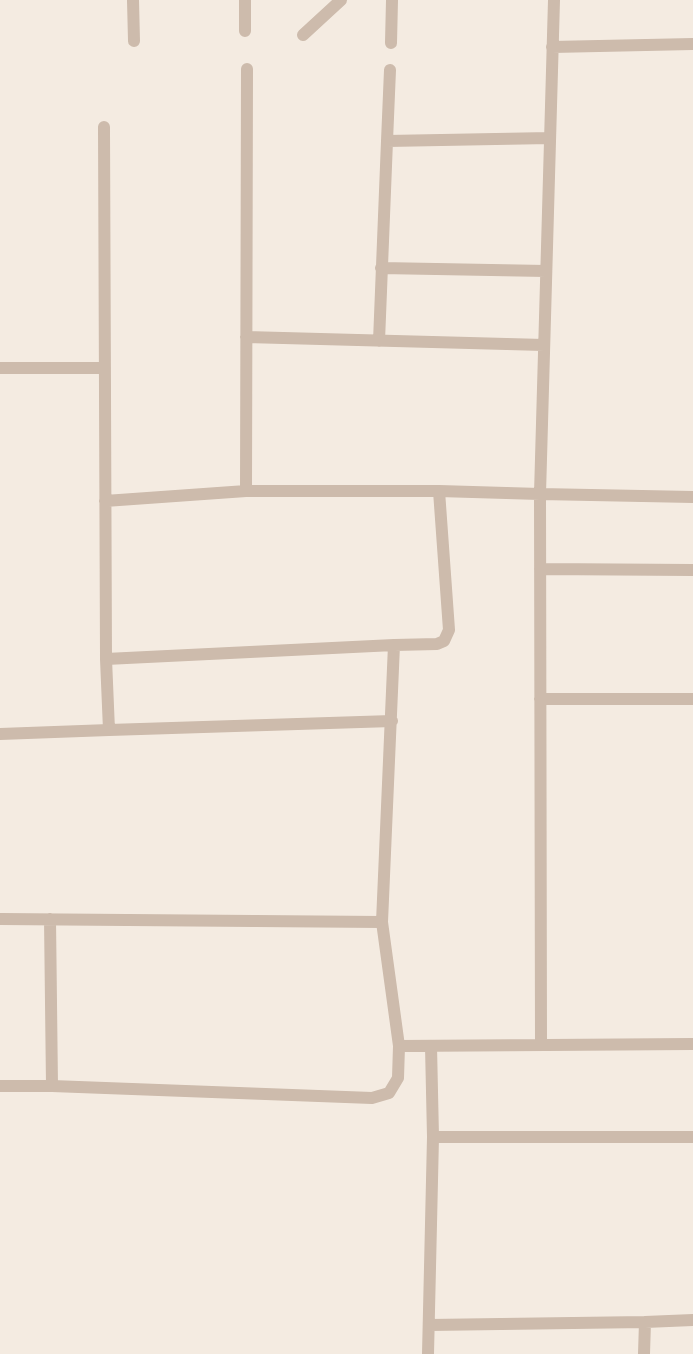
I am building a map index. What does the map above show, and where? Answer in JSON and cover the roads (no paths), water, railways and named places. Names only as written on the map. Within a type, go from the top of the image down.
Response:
[{"type":"street","points":[[133,0],[134,41]]},
{"type":"street","points":[[245,0],[245,31]]},
{"type":"street","points":[[303,35],[342,0]]},
{"type":"street","points":[[391,43],[392,0]]},
{"type":"street","points":[[541,1045],[540,494],[554,0]]},
{"type":"street","points":[[552,47],[693,44]]},
{"type":"street","points":[[246,491],[247,69]]},
{"type":"street","points":[[379,341],[390,70]]},
{"type":"street","points":[[104,127],[106,659],[109,730]]},
{"type":"street","points":[[387,141],[550,138]]},
{"type":"street","points":[[381,268],[546,271]]},
{"type":"street","points":[[246,337],[544,345]]},
{"type":"street","points":[[0,368],[105,368]]},
{"type":"street","points":[[105,501],[246,491],[440,491],[693,497]]},
{"type":"street","points":[[106,659],[437,644],[444,641],[449,630],[440,491]]},
{"type":"street","points":[[540,568],[693,570]]},
{"type":"street","points":[[0,1086],[52,1086],[372,1098],[389,1093],[398,1078],[399,1046],[382,922],[394,645]]},
{"type":"street","points":[[540,699],[693,699]]},
{"type":"street","points":[[0,734],[392,721]]},
{"type":"street","points":[[0,919],[382,922]]},
{"type":"street","points":[[50,920],[52,1086]]},
{"type":"street","points":[[399,1046],[693,1044]]},
{"type":"street","points":[[428,1354],[433,1137],[431,1046]]},
{"type":"street","points":[[433,1137],[693,1137]]},
{"type":"street","points":[[429,1325],[693,1320]]},
{"type":"street","points":[[644,1322],[644,1354]]}]
